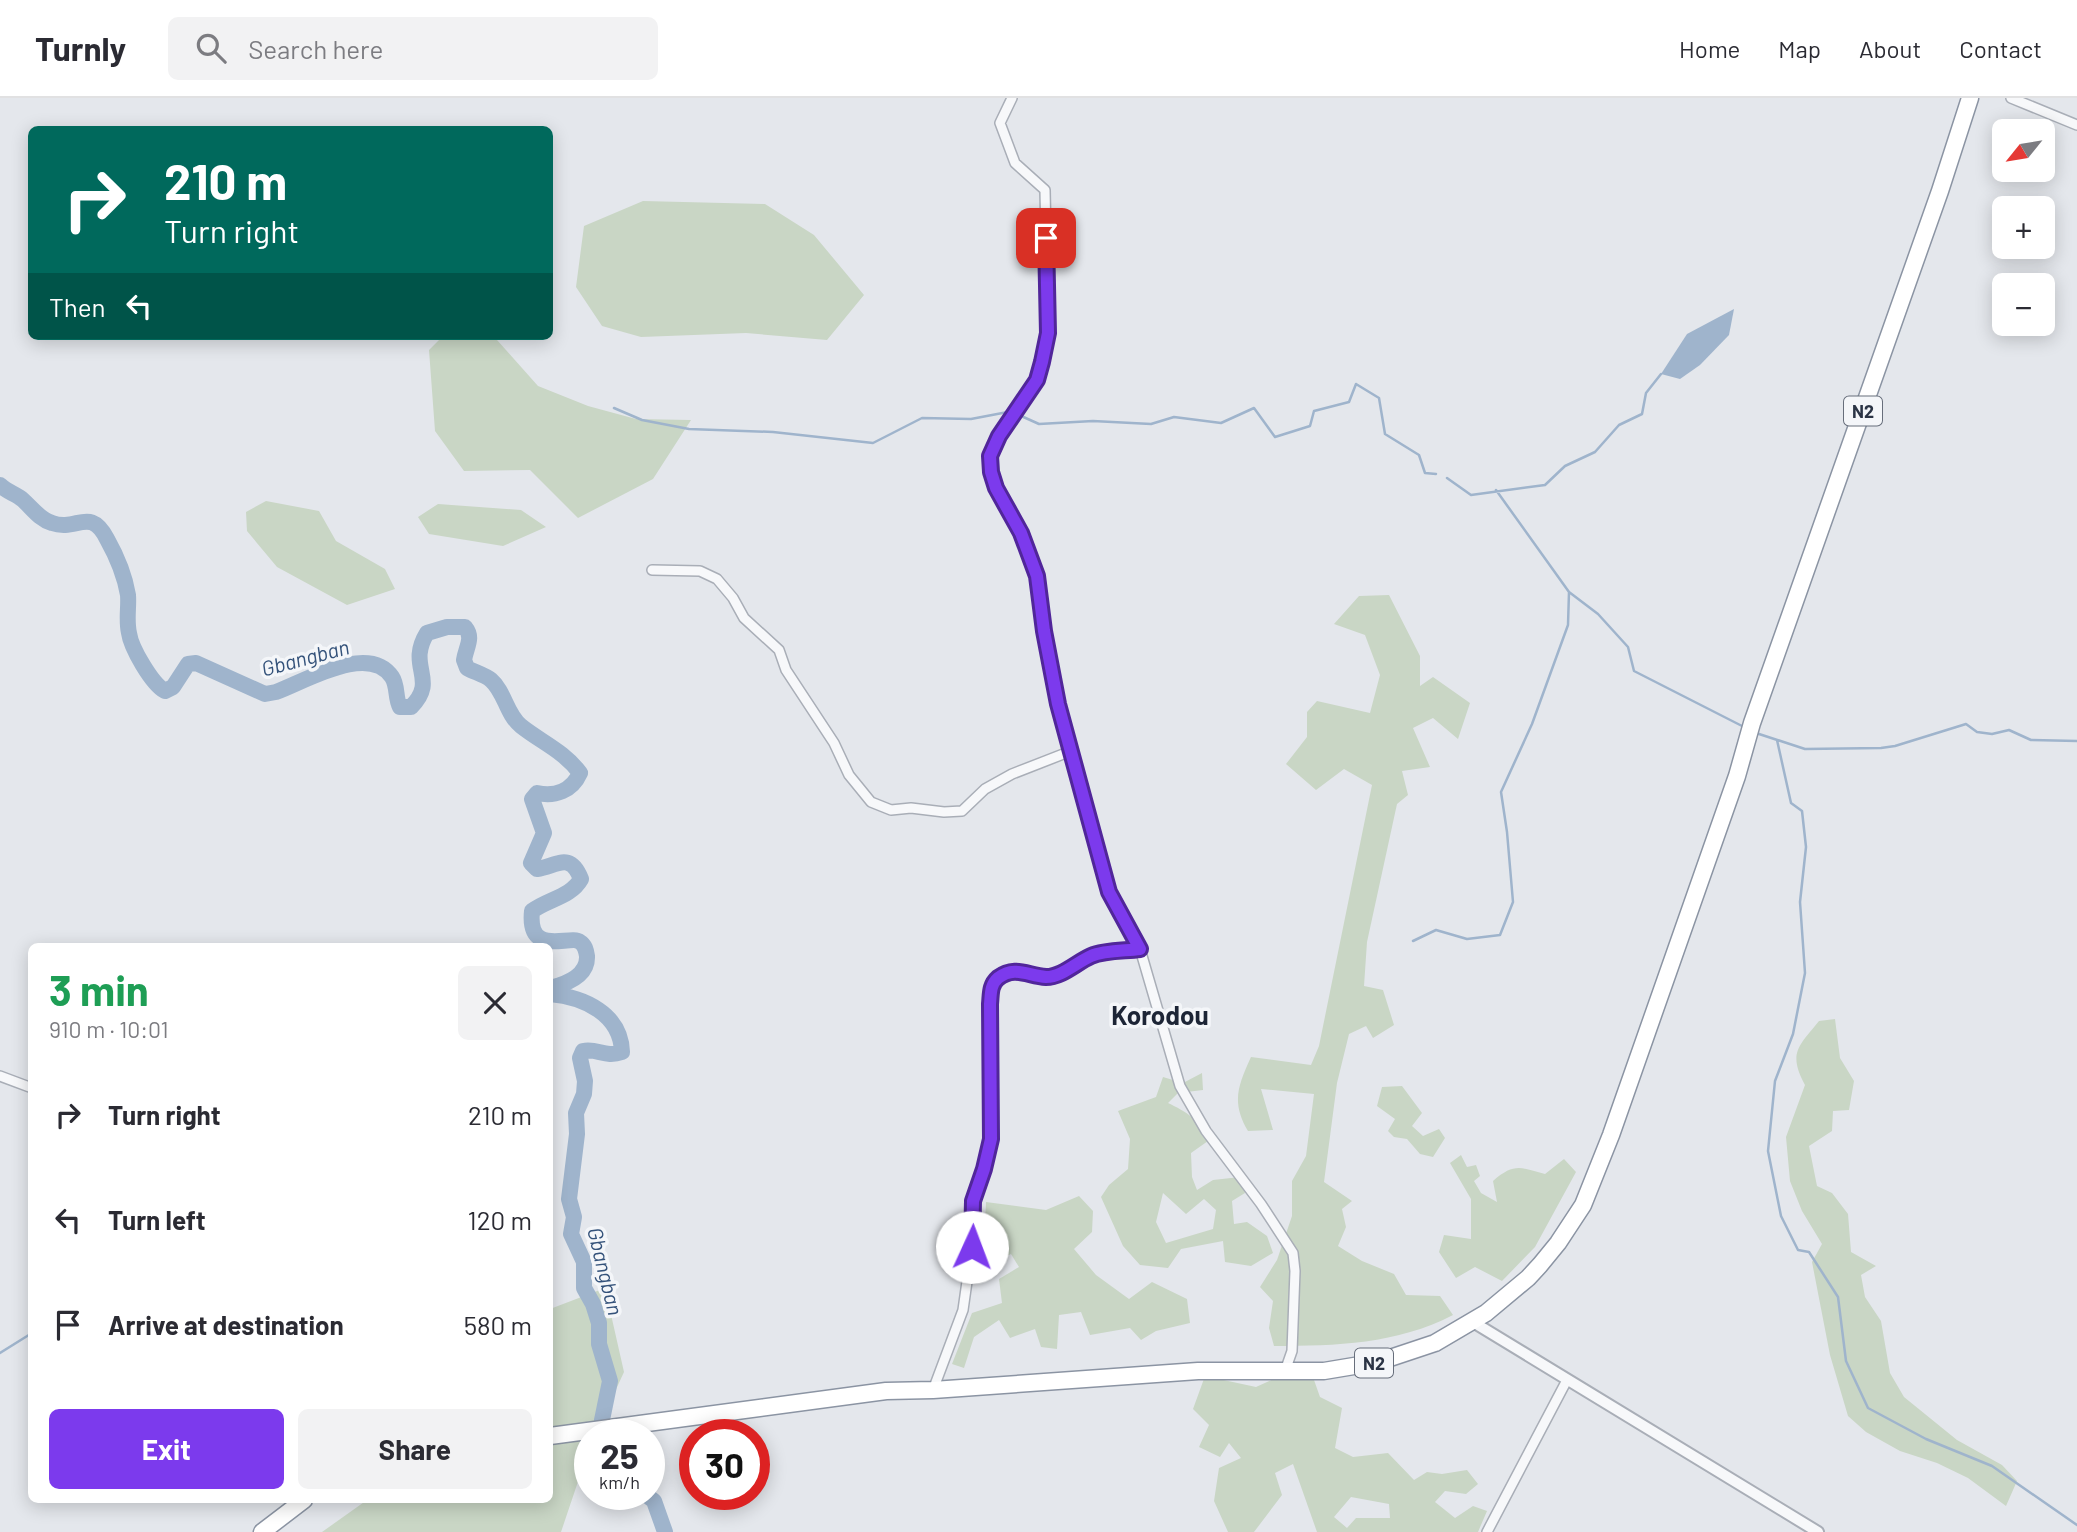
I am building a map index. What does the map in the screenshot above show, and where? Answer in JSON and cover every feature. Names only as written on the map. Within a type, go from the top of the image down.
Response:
[{"type":"highway","name":"N2","points":[[553,1436],[886,1391],[1198,1371],[1324,1371],[1378,1362],[1435,1343],[1473,1322],[1528,1278],[1558,1243],[1583,1205],[1611,1135],[1970,98]]},
{"type":"highway","points":[[262,1532],[300,1503]]},
{"type":"street","points":[[1012,98],[1000,123],[1015,163],[1045,190],[1048,333],[1037,380],[999,436],[990,456],[991,472],[996,488],[1021,533],[1037,576],[1056,691],[1109,892],[1140,949],[1180,1086],[1206,1131],[1261,1204],[1293,1254],[1295,1271],[1292,1351],[1285,1371]]},
{"type":"street","points":[[2011,98],[2077,125]]},
{"type":"street","points":[[652,570],[700,571],[717,579],[733,598],[744,618],[779,650],[786,670],[834,743],[849,775],[872,802],[891,810],[911,808],[944,813],[962,811],[985,789],[1012,774],[1071,751]]},
{"type":"street","points":[[933,1390],[963,1310],[972,1247],[973,1201],[991,1139],[991,989],[996,980],[1009,972],[1023,971],[1048,977],[1093,955],[1140,949]]},
{"type":"street","points":[[0,1076],[28,1086]]},
{"type":"street","points":[[1473,1322],[1818,1532]]},
{"type":"street","points":[[1487,1532],[1567,1380]]},
{"type":"green space","points":[[643,201],[765,204],[814,235],[864,295],[827,340],[746,333],[641,337],[602,326],[576,287],[584,226]]},
{"type":"green space","points":[[439,340],[497,340],[538,386],[588,406],[636,419],[691,420],[653,479],[578,518],[530,470],[464,471],[435,431],[429,350]]},
{"type":"green space","points":[[266,501],[319,511],[336,541],[385,569],[395,589],[347,605],[277,567],[247,531],[246,512]]},
{"type":"green space","points":[[438,504],[521,510],[546,527],[503,546],[429,534],[418,517]]},
{"type":"green space","points":[[1389,595],[1420,656],[1420,686],[1433,677],[1470,703],[1458,739],[1433,718],[1413,728],[1430,767],[1402,771],[1408,795],[1397,804],[1367,942],[1364,986],[1383,990],[1394,1025],[1373,1038],[1366,1026],[1349,1034],[1337,1083],[1324,1182],[1352,1201],[1342,1209],[1346,1227],[1338,1246],[1362,1261],[1394,1274],[1406,1295],[1440,1296],[1453,1315],[1432,1325],[1388,1338],[1343,1344],[1274,1346],[1269,1328],[1273,1301],[1260,1287],[1277,1260],[1292,1216],[1292,1181],[1306,1156],[1314,1094],[1261,1089],[1273,1130],[1248,1131],[1239,1111],[1238,1094],[1251,1057],[1311,1065],[1319,1046],[1372,785],[1344,769],[1316,790],[1286,764],[1307,737],[1307,712],[1317,701],[1370,713],[1380,675],[1365,635],[1334,624],[1359,596]]},
{"type":"green space","points":[[1835,1019],[1840,1058],[1854,1081],[1849,1110],[1833,1111],[1832,1131],[1809,1146],[1817,1186],[1832,1193],[1848,1214],[1851,1252],[1876,1266],[1861,1275],[1865,1297],[1881,1321],[1890,1373],[1904,1397],[1957,1440],[2002,1465],[2017,1481],[2006,1506],[1968,1478],[1937,1463],[1900,1451],[1866,1432],[1848,1416],[1830,1355],[1812,1262],[1822,1244],[1802,1211],[1790,1181],[1786,1137],[1805,1085],[1797,1065],[1798,1051],[1819,1021]]},
{"type":"green space","points":[[1202,1073],[1203,1090],[1178,1093],[1168,1103],[1193,1118],[1206,1134],[1208,1141],[1191,1153],[1192,1177],[1197,1190],[1213,1180],[1240,1177],[1245,1193],[1232,1201],[1234,1224],[1247,1222],[1267,1236],[1273,1253],[1251,1266],[1225,1262],[1223,1241],[1181,1249],[1168,1268],[1140,1265],[1123,1246],[1101,1197],[1109,1185],[1128,1169],[1130,1139],[1118,1111],[1156,1097],[1163,1077],[1183,1083]],"holes":[[[1163,1193],[1186,1214],[1204,1199],[1216,1210],[1213,1229],[1166,1243],[1156,1222]]]},
{"type":"green space","points":[[1402,1086],[1422,1113],[1412,1126],[1423,1136],[1439,1129],[1445,1138],[1433,1157],[1420,1154],[1407,1139],[1394,1137],[1388,1131],[1395,1119],[1377,1106],[1382,1087]]},
{"type":"green space","points":[[1461,1155],[1467,1167],[1476,1165],[1480,1176],[1474,1181],[1481,1193],[1497,1202],[1493,1181],[1506,1171],[1523,1168],[1545,1174],[1564,1159],[1576,1172],[1535,1247],[1502,1281],[1475,1267],[1456,1278],[1439,1252],[1444,1235],[1471,1239],[1471,1199],[1450,1163]]},
{"type":"green space","points":[[1079,1196],[1093,1211],[1092,1232],[1074,1249],[1096,1275],[1129,1299],[1152,1282],[1187,1299],[1190,1323],[1156,1331],[1141,1340],[1130,1328],[1090,1335],[1081,1312],[1059,1315],[1057,1349],[1041,1347],[1035,1329],[1010,1338],[999,1320],[974,1337],[964,1368],[952,1364],[972,1313],[1002,1303],[999,1279],[1019,1267],[1011,1254],[983,1267],[986,1202],[1046,1210]]},
{"type":"green space","points":[[605,1288],[624,1372],[602,1419],[574,1419],[574,1493],[561,1532],[322,1532],[363,1503],[553,1503],[553,1308]]},
{"type":"green space","points":[[1205,1376],[1256,1387],[1280,1376],[1314,1380],[1320,1397],[1342,1408],[1335,1448],[1353,1457],[1388,1453],[1414,1480],[1427,1472],[1442,1474],[1467,1470],[1478,1484],[1466,1494],[1445,1491],[1435,1502],[1455,1518],[1473,1506],[1487,1511],[1478,1532],[1317,1532],[1293,1464],[1275,1473],[1282,1495],[1254,1532],[1228,1532],[1214,1501],[1219,1468],[1241,1458],[1229,1443],[1220,1457],[1199,1447],[1209,1425],[1193,1409]],"holes":[[[1351,1497],[1389,1504],[1390,1518],[1356,1518],[1347,1528],[1334,1517]]]},
{"type":"water","points":[[1734,309],[1729,335],[1700,365],[1680,379],[1661,374],[1687,334]]},
{"type":"waterway","points":[[1447,478],[1471,495],[1545,485],[1565,466],[1595,452],[1619,425],[1642,414],[1646,393],[1661,374]]},
{"type":"waterway","points":[[1019,415],[1039,424],[1093,421],[1151,424],[1174,417],[1221,423],[1254,408],[1275,437],[1310,426],[1314,411],[1349,402],[1356,384],[1379,398],[1385,434],[1419,455],[1425,473],[1436,474]]},
{"type":"waterway","points":[[614,408],[642,420],[689,429],[773,432],[873,443],[922,418],[971,419],[1013,411]]},
{"type":"waterway","name":"Gbangban","points":[[0,485],[47,521],[61,525],[89,522],[101,529],[114,552],[125,581],[131,640],[148,674],[165,691],[173,687],[188,664],[196,663],[265,694],[336,668],[368,663],[382,667],[392,677],[400,707],[411,707],[422,688],[420,655],[427,633],[447,627],[465,627],[469,639],[464,660],[467,668],[491,680],[516,721],[560,753],[580,773],[568,788],[550,794],[537,793],[532,799],[544,833],[531,863],[537,869],[562,862],[568,863],[577,870],[581,879],[565,894],[532,911],[532,925],[536,935],[550,941],[575,940],[582,943],[586,952],[586,963],[580,974],[553,987]]},
{"type":"waterway","points":[[1496,490],[1569,592],[1598,614],[1628,647],[1634,671],[1744,727]]},
{"type":"waterway","points":[[1413,941],[1436,930],[1467,939],[1500,935],[1513,902],[1501,792],[1532,724],[1568,625],[1569,592]]},
{"type":"waterway","points":[[1756,733],[1805,749],[1895,746],[1966,724],[1977,732],[1992,734],[2009,730],[2031,740],[2077,741]]},
{"type":"waterway","points":[[1777,740],[1791,803],[1802,811],[1806,847],[1800,902],[1805,973],[1793,1034],[1775,1081],[1768,1151],[1781,1216],[1798,1250],[1809,1252],[1838,1297],[1846,1361],[1868,1408],[1926,1439],[1992,1466],[2077,1525]]},
{"type":"waterway","name":"Gbangban","points":[[553,994],[587,1004],[608,1018],[620,1039],[622,1052],[611,1054],[583,1051],[580,1058],[585,1081],[584,1094],[576,1113],[577,1134],[569,1199],[574,1217],[571,1234],[584,1262],[584,1288],[599,1323],[599,1344],[610,1381],[602,1419]]},
{"type":"waterway","points":[[0,1353],[28,1336]]},
{"type":"waterway","name":"Gbangban","points":[[657,1510],[665,1532]]},
{"type":"district","name":"Korodou","points":[[1160,1014]]},
{"type":"route","points":[[972,1247],[973,1201],[991,1139],[990,1004],[991,989],[996,980],[1009,972],[1023,971],[1048,977],[1093,955],[1140,949],[1109,892],[1058,704],[1037,576],[1021,533],[996,488],[991,472],[990,456],[999,436],[1037,380],[1042,362],[1048,333],[1046,238]]}]
